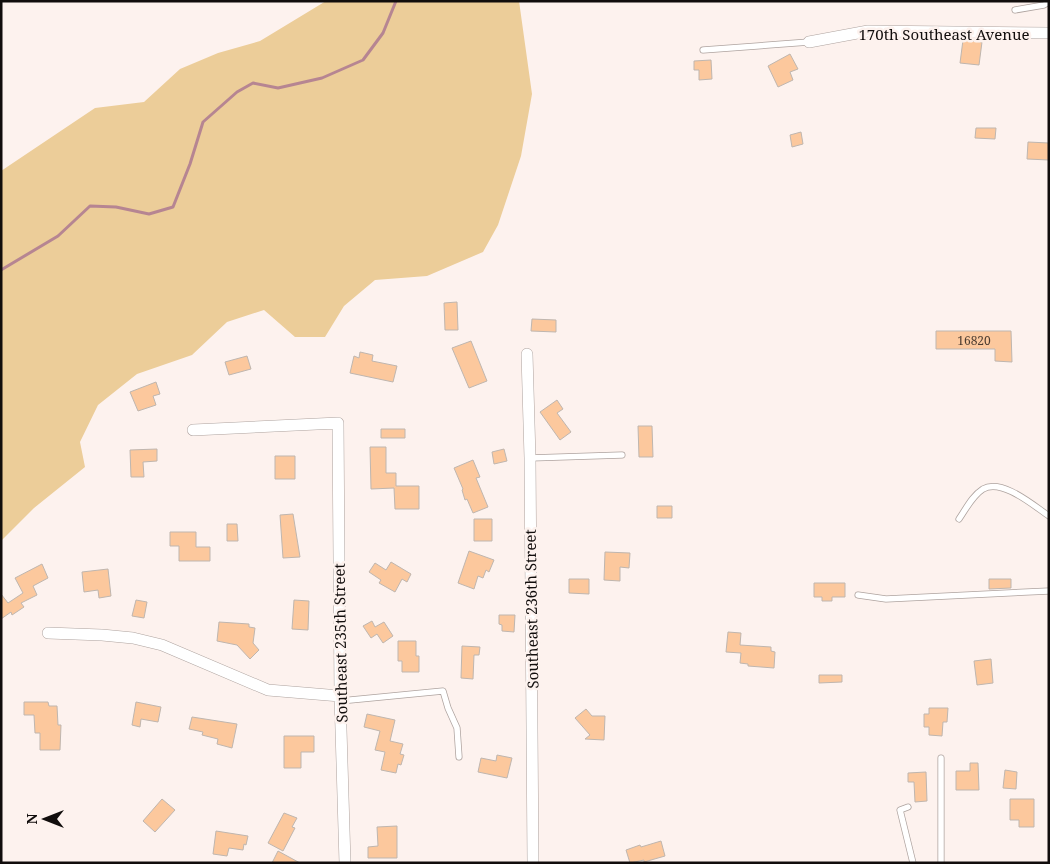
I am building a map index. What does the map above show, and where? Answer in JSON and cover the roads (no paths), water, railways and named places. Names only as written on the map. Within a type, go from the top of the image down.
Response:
[{"type":"street","name":"170th Southeast Avenue","points":[[809,42],[868,31],[1049,33]]},
{"type":"street","name":"Southeast 236th Street","points":[[527,354],[530,458],[533,863]]},
{"type":"street","name":"Southeast 235th Street","points":[[193,430],[338,423],[340,699],[346,863]]},
{"type":"street","points":[[48,634],[102,635],[133,638],[162,645],[268,690],[340,699]]},
{"type":"lane","points":[[1014,10],[1049,2]]},
{"type":"lane","points":[[703,50],[809,42]]},
{"type":"lane","points":[[530,458],[622,455]]},
{"type":"lane","points":[[959,519],[972,500],[985,488],[1002,487],[1012,491],[1049,516]]},
{"type":"lane","points":[[858,595],[886,599],[1049,592]]},
{"type":"lane","points":[[340,699],[443,691],[457,728],[459,757]]},
{"type":"lane","points":[[941,758],[941,863]]},
{"type":"lane","points":[[908,807],[900,810],[913,863]]},
{"type":"waterway","points":[[1,270],[58,236],[90,206],[116,207],[149,214],[173,207],[190,164],[203,122],[237,92],[253,83],[278,88],[322,78],[363,60],[383,33],[396,1]]}]
